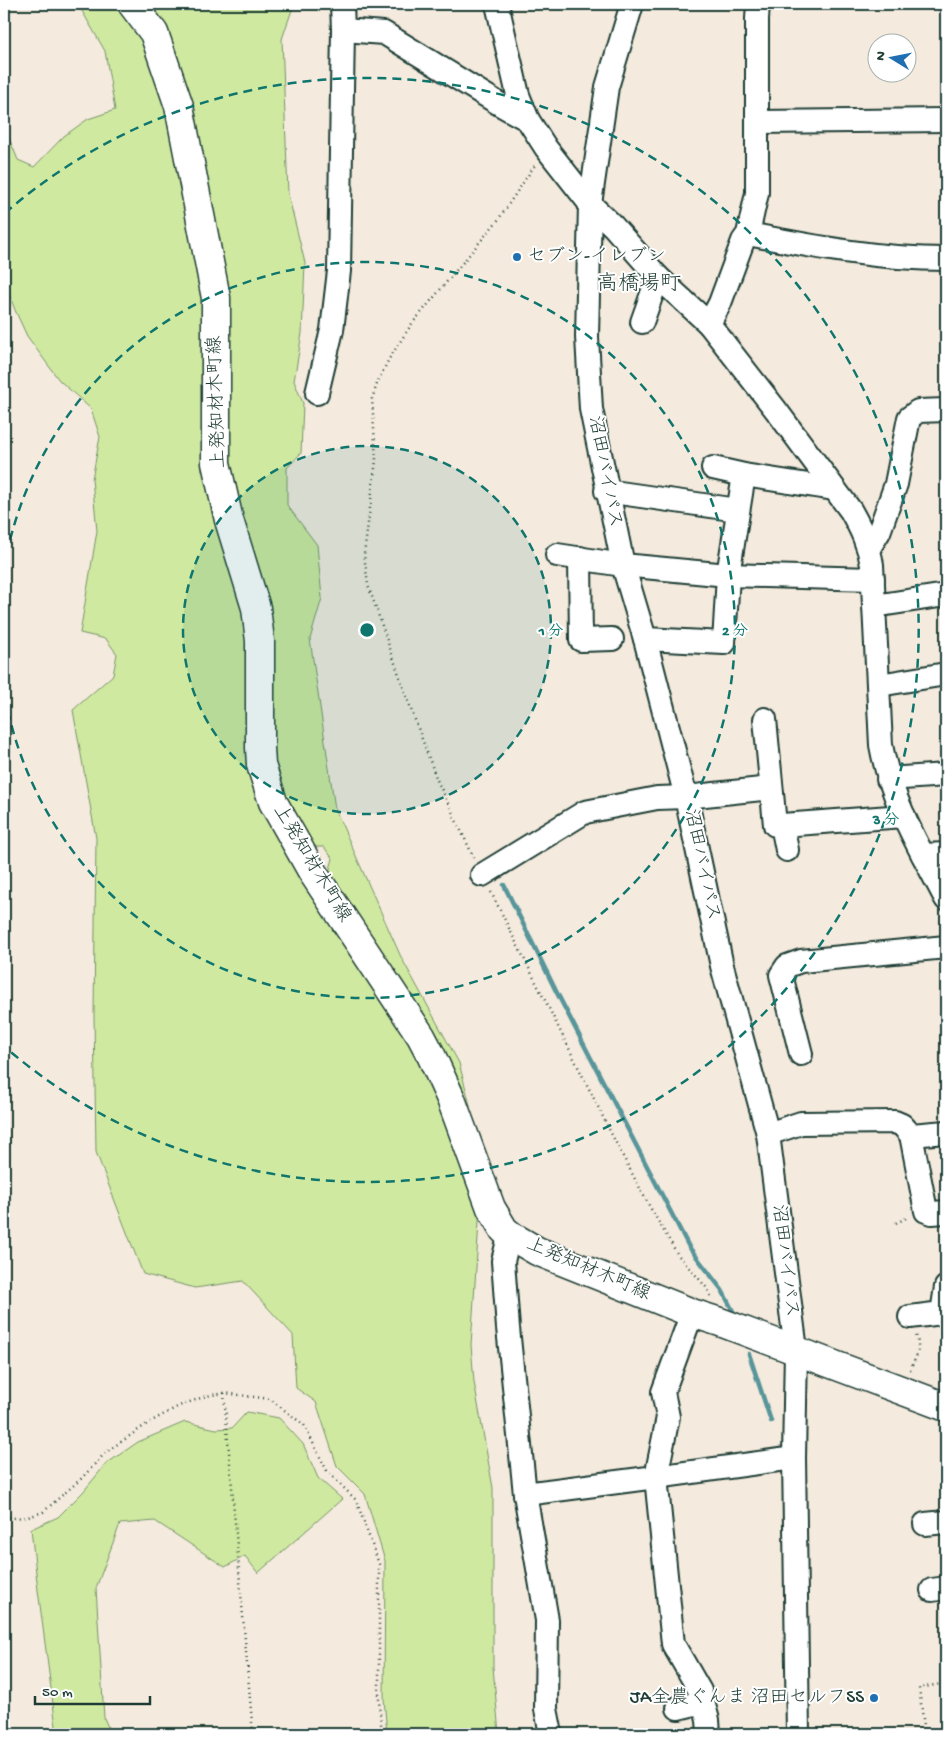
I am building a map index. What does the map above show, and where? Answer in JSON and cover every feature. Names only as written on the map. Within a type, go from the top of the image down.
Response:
[{"type":"main road","name":"上発知材木町線","points":[[132,4],[154,34],[179,106],[216,298],[216,463],[229,520],[256,608],[259,624],[260,748],[261,765],[266,784],[273,802],[313,873],[432,1055],[451,1099],[491,1208],[501,1226],[513,1237],[537,1251],[692,1313],[946,1407]]},
{"type":"street","points":[[317,393],[332,330],[339,271],[342,4]]},
{"type":"street","points":[[497,4],[518,95],[528,120],[546,148],[590,204],[613,226],[658,277],[709,324],[851,511],[869,548],[879,685],[881,746],[888,779],[923,855],[946,898]]},
{"type":"street","name":"沼田バイパス","points":[[632,4],[607,87],[590,204],[587,337],[590,400],[606,491],[622,565],[645,639],[686,797],[722,966],[768,1134],[796,1350],[794,1458],[798,1734]]},
{"type":"street","points":[[709,324],[720,303],[743,240],[748,234],[757,194],[758,4]]},
{"type":"street","points":[[343,30],[384,33],[528,120]]},
{"type":"street","points":[[758,122],[946,120]]},
{"type":"street","points":[[748,234],[829,250],[913,259],[946,259]]},
{"type":"street","points":[[642,322],[658,277]]},
{"type":"street","points":[[869,548],[879,532],[896,484],[909,418],[918,410],[946,410]]},
{"type":"street","points":[[713,468],[744,475],[834,489]]},
{"type":"street","points":[[645,639],[724,643],[728,575],[744,475]]},
{"type":"street","points":[[606,491],[738,510]]},
{"type":"street","points":[[557,555],[622,565],[728,575],[872,579]]},
{"type":"street","points":[[580,558],[581,640],[612,639]]},
{"type":"street","points":[[874,606],[946,595]]},
{"type":"street","points":[[879,685],[946,674]]},
{"type":"street","points":[[764,719],[775,825],[904,816]]},
{"type":"street","points":[[888,779],[946,775]]},
{"type":"street","points":[[482,875],[585,812],[657,798],[686,797],[771,788]]},
{"type":"street","points":[[782,825],[787,850]]},
{"type":"street","points":[[923,855],[946,854]]},
{"type":"street","points":[[801,1054],[781,975],[787,966],[801,961],[946,947]]},
{"type":"street","points":[[787,966],[801,968],[946,954]]},
{"type":"street","points":[[768,1134],[801,1123],[891,1122],[902,1124],[911,1135],[926,1211],[932,1213],[946,1212]]},
{"type":"street","points":[[911,1135],[946,1132]]},
{"type":"street","points":[[513,1237],[507,1245],[503,1262],[508,1328],[525,1494],[547,1620],[546,1709],[551,1734]]},
{"type":"street","points":[[910,1317],[942,1313],[946,1287]]},
{"type":"street","points":[[692,1313],[663,1392],[668,1418],[656,1477],[673,1644],[700,1691],[708,1720],[709,1734]]},
{"type":"street","points":[[525,1494],[794,1458]]},
{"type":"street","points":[[678,1708],[703,1702]]},
{"type":"path","points":[[546,148],[498,220],[411,325],[385,366],[378,381],[372,399],[376,460],[364,555],[368,586],[437,780],[482,875],[619,1150],[678,1255],[707,1288],[716,1307],[720,1322]]},
{"type":"path","points":[[900,1389],[917,1356],[919,1345],[910,1317]]},
{"type":"path","points":[[224,1393],[253,1734]]},
{"type":"path","points":[[4,1516],[12,1518],[28,1517],[42,1512],[82,1478],[106,1452],[119,1442],[179,1406],[206,1396],[224,1393],[270,1400],[304,1425],[327,1470],[356,1500],[379,1564],[379,1701],[382,1734]]},
{"type":"path","points":[[925,1734],[919,1688],[946,1683]]},
{"type":"green space","points":[[78,4],[121,4],[146,37],[173,111],[207,302],[250,628],[248,741],[253,786],[275,831],[415,1050],[480,1206],[471,1345],[474,1382],[493,1488],[493,1667],[499,1734],[387,1734],[384,1698],[385,1561],[365,1494],[337,1466],[316,1402],[296,1388],[293,1335],[243,1281],[195,1288],[143,1274],[96,1152],[94,1015],[96,838],[73,710],[113,675],[117,654],[106,639],[80,633],[97,531],[92,479],[100,437],[91,409],[59,380],[27,336],[4,280],[4,126],[18,160],[34,167],[64,136],[88,119],[115,110],[105,51]]},
{"type":"green space","points":[[141,4],[294,4],[282,39],[288,194],[305,263],[302,333],[294,381],[303,403],[301,453],[287,468],[287,505],[317,545],[322,598],[310,639],[335,809],[401,957],[459,1063],[470,1105],[468,1121],[327,878],[333,859],[324,847],[306,847],[267,754],[229,485],[220,295]]},
{"type":"green space","points":[[247,1412],[279,1418],[303,1444],[318,1478],[342,1499],[258,1573],[245,1556],[225,1567],[155,1521],[120,1524],[96,1588],[104,1718],[111,1734],[57,1734],[31,1529],[58,1517],[83,1492],[106,1464],[138,1442],[185,1422],[216,1429],[232,1428]]},
{"type":"waterway","points":[[504,885],[556,991],[689,1247],[722,1290],[734,1313],[739,1315]]},
{"type":"waterway","points":[[749,1354],[771,1421]]},
{"type":"place","name":"セブン-イレブン","points":[[517,257]]},
{"type":"place","name":"JA全農ぐんま 沼田セルフSS","points":[[874,1698]]},
{"type":"district","name":"高橋場町","points":[[639,285]]}]
